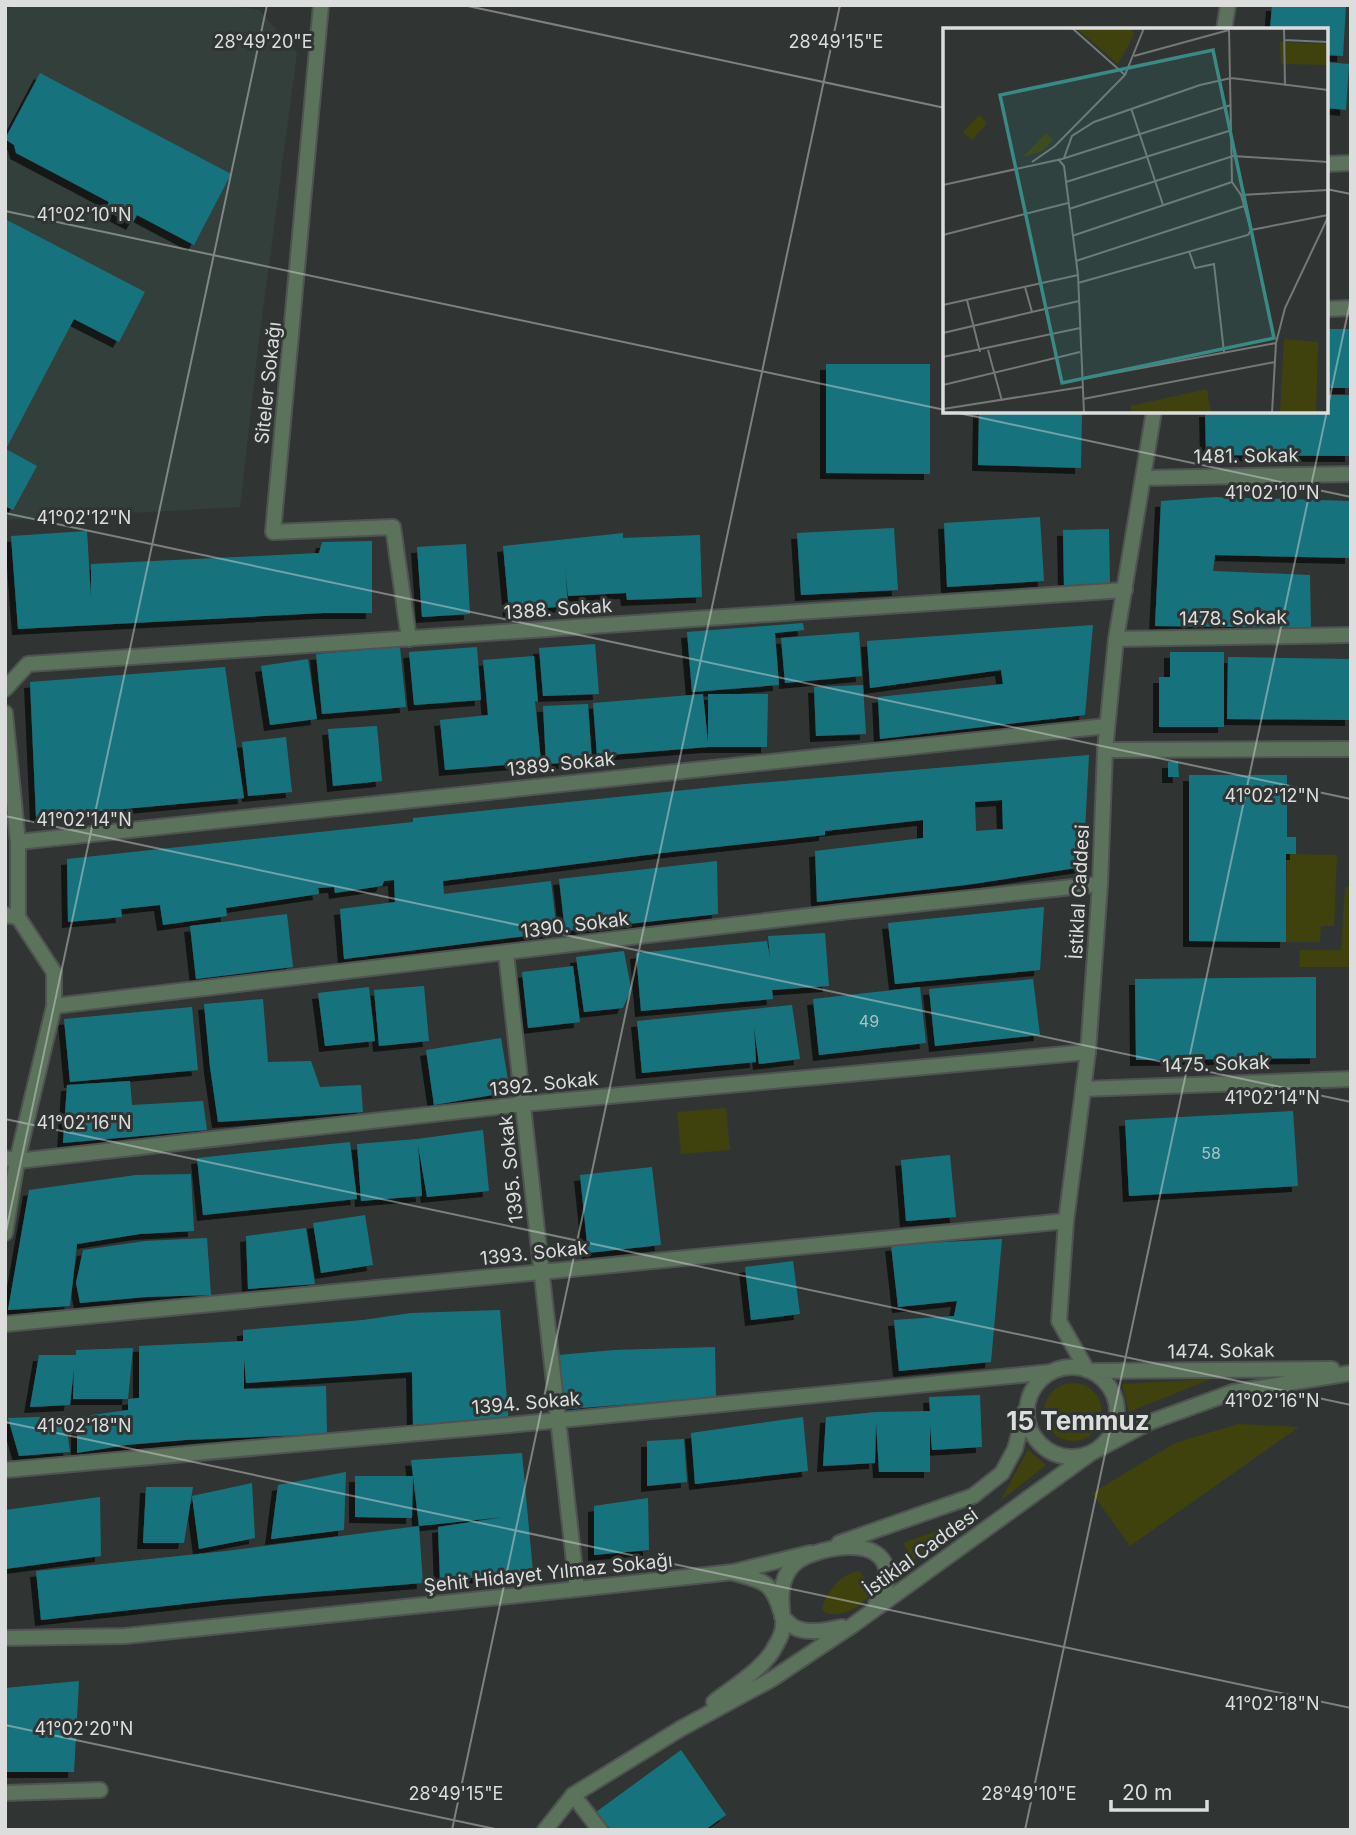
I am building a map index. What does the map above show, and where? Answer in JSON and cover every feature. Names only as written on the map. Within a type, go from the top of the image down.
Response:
[{"type":"street","name":"Siteler Sokağı","points":[[321,5],[272,532],[393,527],[409,639]]},
{"type":"street","points":[[1224,28],[1228,5]]},
{"type":"street","points":[[1328,164],[1351,163]]},
{"type":"street","points":[[1328,309],[1351,308]]},
{"type":"street","name":"İstiklal Caddesi","points":[[1090,1371],[1059,1321],[1066,1221],[1087,1052],[1100,884],[1105,750],[1116,639],[1154,413]]},
{"type":"street","name":"1481. Sokak","points":[[1143,478],[1351,474]]},
{"type":"street","name":"1388. Sokak","points":[[5,689],[28,664],[1125,590]]},
{"type":"street","name":"1478. Sokak","points":[[1116,639],[1351,635]]},
{"type":"street","points":[[5,713],[18,842],[12,916],[54,972],[54,1006],[11,1159],[5,1233]]},
{"type":"street","name":"1389. Sokak","points":[[18,842],[1107,726]]},
{"type":"street","points":[[1105,750],[1351,749]]},
{"type":"street","name":"1390. Sokak","points":[[54,1006],[841,912],[1100,884]]},
{"type":"street","name":"1395. Sokak","points":[[506,953],[577,1589]]},
{"type":"street","name":"1392. Sokak","points":[[11,1159],[523,1104],[1087,1052]]},
{"type":"street","name":"1475. Sokak","points":[[1083,1089],[1351,1079]]},
{"type":"street","name":"1393. Sokak","points":[[5,1324],[1066,1221]]},
{"type":"street","points":[[1064,1367],[1079,1367],[1090,1371],[1104,1380],[1113,1392],[1117,1405],[1112,1433],[1103,1445],[1091,1453],[1077,1457],[1050,1451],[1039,1443],[1031,1432],[1027,1404],[1032,1391],[1039,1380],[1064,1367]]},
{"type":"street","name":"1474. Sokak","points":[[1090,1371],[1351,1371]]},
{"type":"street","name":"İstiklal Caddesi","points":[[545,1830],[573,1795],[680,1729],[772,1679],[853,1625],[1091,1453],[1150,1422],[1233,1392],[1351,1371]]},
{"type":"street","name":"1394. Sokak","points":[[5,1470],[1051,1372]]},
{"type":"street","name":"Şehit Hidayet Yılmaz Sokağı","points":[[5,1638],[125,1636],[733,1572],[818,1551],[973,1496],[1002,1473],[1015,1449],[1027,1404]]},
{"type":"street","points":[[680,1729],[765,1662],[776,1645],[783,1625],[782,1617],[780,1596],[787,1573],[797,1562],[818,1551],[847,1546],[861,1548],[874,1552],[885,1565],[887,1582],[882,1597],[853,1625],[827,1631],[808,1631],[795,1628],[782,1617],[777,1598],[765,1582],[733,1572]]},
{"type":"street","points":[[5,1793],[100,1790]]},
{"type":"street","points":[[573,1795],[600,1830]]},
{"type":"shaded area","points":[[15,5],[220,5],[259,10],[297,53],[240,507],[5,520],[5,10]]},
{"type":"shaded area","points":[[1287,854],[1337,855],[1334,926],[1321,926],[1320,942],[1286,942]]},
{"type":"shaded area","points":[[1345,887],[1351,887],[1351,967],[1299,967],[1300,950],[1341,950]]},
{"type":"shaded area","points":[[726,1108],[730,1150],[681,1154],[677,1112]]},
{"type":"shaded area","points":[[1211,1379],[1129,1412],[1122,1384]]},
{"type":"shaded area","points":[[1073,1383],[1084,1385],[1097,1396],[1102,1412],[1100,1423],[1089,1436],[1073,1441],[1062,1439],[1049,1428],[1044,1412],[1046,1401],[1057,1388]]},
{"type":"shaded area","points":[[1238,1424],[1299,1427],[1130,1546],[1092,1493],[1175,1443]]},
{"type":"shaded area","points":[[1028,1450],[1046,1465],[1000,1501]]},
{"type":"shaded area","points":[[960,1523],[914,1560],[903,1543]]},
{"type":"shaded area","points":[[859,1571],[870,1585],[871,1594],[851,1610],[839,1614],[825,1613],[822,1608],[836,1584],[846,1575]]},
{"type":"building","points":[[1272,5],[1346,5],[1343,56],[1328,55],[1328,28],[1270,28]]},
{"type":"building","points":[[1328,62],[1349,64],[1346,110],[1328,108]]},
{"type":"building","points":[[40,73],[231,174],[194,245],[137,215],[132,224],[105,210],[109,202],[16,153],[14,145],[5,139]]},
{"type":"building","points":[[5,219],[145,292],[119,342],[74,319],[6,449],[37,466],[13,510],[5,506]]},
{"type":"building","points":[[1328,329],[1351,329],[1351,388],[1328,388]]},
{"type":"building","points":[[826,364],[930,364],[930,474],[826,473]]},
{"type":"building","points":[[1328,395],[1351,395],[1351,456],[1206,455],[1205,413],[1328,413]]},
{"type":"building","points":[[979,413],[1082,413],[1081,468],[978,465]]},
{"type":"building","points":[[1215,497],[1351,501],[1351,558],[1215,555],[1213,571],[1310,575],[1311,628],[1155,626],[1161,501]]},
{"type":"building","points":[[1040,517],[1044,581],[947,587],[944,523]]},
{"type":"building","points":[[894,528],[898,590],[801,595],[797,533]]},
{"type":"building","points":[[1109,529],[1110,584],[1064,586],[1063,530]]},
{"type":"building","points":[[87,531],[91,598],[91,564],[319,553],[322,542],[372,541],[372,613],[323,613],[18,629],[11,536]]},
{"type":"building","points":[[623,533],[623,538],[700,535],[702,597],[627,600],[626,593],[568,596],[565,568],[568,606],[509,611],[503,546]]},
{"type":"building","points":[[466,544],[470,614],[422,617],[417,547]]},
{"type":"building","points":[[803,623],[804,630],[775,633],[779,685],[692,692],[687,632]]},
{"type":"building","points":[[1093,625],[1085,715],[880,739],[878,697],[1003,684],[1001,670],[870,688],[867,641]]},
{"type":"building","points":[[859,632],[862,676],[785,683],[781,638]]},
{"type":"building","points":[[595,644],[599,694],[543,696],[539,648]]},
{"type":"building","points":[[400,647],[406,707],[322,714],[316,654]]},
{"type":"building","points":[[477,647],[481,700],[414,705],[409,652]]},
{"type":"building","points":[[1170,652],[1224,652],[1224,727],[1159,727],[1159,677],[1170,677]]},
{"type":"building","points":[[534,656],[541,762],[445,770],[440,720],[488,715],[483,660]]},
{"type":"building","points":[[1228,657],[1351,659],[1351,720],[1227,719]]},
{"type":"building","points":[[308,659],[317,719],[270,725],[261,666]]},
{"type":"building","points":[[225,667],[244,798],[36,817],[30,682]]},
{"type":"building","points":[[863,685],[866,734],[816,736],[814,687]]},
{"type":"building","points":[[703,694],[708,743],[708,694],[768,694],[767,747],[708,747],[597,756],[593,703]]},
{"type":"building","points":[[588,704],[592,761],[546,764],[543,706]]},
{"type":"building","points":[[377,726],[382,781],[333,786],[328,729]]},
{"type":"building","points":[[286,737],[292,792],[248,796],[242,742]]},
{"type":"building","points":[[1089,755],[1083,867],[966,885],[817,902],[815,851],[923,838],[923,820],[825,831],[825,835],[443,881],[444,894],[551,881],[557,932],[344,959],[340,909],[395,902],[394,880],[384,881],[382,886],[335,893],[334,887],[318,888],[319,894],[226,908],[227,916],[163,925],[160,905],[121,909],[122,917],[68,922],[67,859],[413,822],[413,818],[734,785]],"holes":[[[1002,800],[1003,829],[976,831],[975,802]]]},
{"type":"building","points":[[1168,762],[1178,762],[1179,777],[1168,777]]},
{"type":"building","points":[[1189,775],[1287,775],[1287,837],[1296,837],[1296,854],[1286,854],[1286,942],[1189,941]]},
{"type":"building","points":[[717,861],[718,914],[565,931],[559,879]]},
{"type":"building","points":[[1044,907],[1040,970],[895,984],[888,923]]},
{"type":"building","points":[[287,914],[293,967],[196,979],[190,926]]},
{"type":"building","points":[[825,933],[829,986],[772,990],[773,999],[641,1011],[636,953],[767,941],[770,958],[768,936]]},
{"type":"building","points":[[624,951],[631,989],[623,1008],[584,1012],[576,957]]},
{"type":"building","points":[[573,966],[580,1022],[528,1028],[522,972]]},
{"type":"building","points":[[1316,977],[1316,1058],[1136,1060],[1135,979]]},
{"type":"building","points":[[1033,979],[1040,1035],[935,1046],[929,989]]},
{"type":"building","points":[[424,986],[429,1041],[379,1046],[374,990]]},
{"type":"building","points":[[369,987],[375,1041],[325,1046],[318,993]]},
{"type":"building","points":[[920,987],[926,1043],[819,1055],[813,999]]},
{"type":"building","points":[[263,999],[268,1062],[311,1061],[320,1087],[361,1085],[363,1112],[218,1122],[204,1004]]},
{"type":"building","points":[[792,1005],[800,1059],[759,1064],[754,1027],[756,1062],[642,1073],[637,1021]]},
{"type":"building","points":[[192,1007],[198,1070],[70,1082],[64,1019]]},
{"type":"building","points":[[501,1038],[510,1092],[434,1105],[426,1050]]},
{"type":"building","points":[[130,1081],[132,1105],[203,1101],[207,1130],[63,1143],[67,1085]]},
{"type":"building","points":[[1293,1111],[1298,1186],[1129,1196],[1125,1120]]},
{"type":"building","points":[[483,1130],[489,1191],[427,1197],[418,1145],[422,1196],[361,1201],[357,1144]]},
{"type":"building","points":[[350,1142],[357,1199],[203,1215],[197,1158]]},
{"type":"building","points":[[950,1155],[956,1217],[906,1221],[901,1160]]},
{"type":"building","points":[[652,1167],[661,1245],[588,1253],[580,1175]]},
{"type":"building","points":[[191,1174],[194,1231],[140,1234],[77,1244],[70,1306],[8,1310],[29,1190],[136,1175]]},
{"type":"building","points":[[365,1215],[373,1265],[321,1273],[313,1223]]},
{"type":"building","points":[[306,1228],[315,1284],[248,1289],[246,1236]]},
{"type":"building","points":[[207,1238],[211,1295],[80,1303],[76,1283],[83,1250],[145,1241]]},
{"type":"building","points":[[1002,1239],[991,1362],[899,1371],[894,1320],[954,1316],[957,1301],[898,1307],[891,1245]]},
{"type":"building","points":[[793,1261],[800,1314],[751,1320],[745,1267]]},
{"type":"building","points":[[500,1310],[509,1425],[413,1425],[412,1372],[246,1383],[244,1357],[244,1389],[326,1386],[327,1434],[185,1440],[77,1453],[77,1417],[128,1410],[128,1399],[139,1398],[139,1346],[243,1341],[243,1330],[363,1320],[411,1313]]},
{"type":"building","points":[[715,1347],[716,1397],[557,1410],[558,1355],[614,1350]]},
{"type":"building","points":[[133,1348],[128,1399],[73,1399],[74,1368],[70,1405],[30,1407],[39,1355],[76,1355],[76,1350]]},
{"type":"building","points":[[980,1395],[982,1447],[932,1450],[930,1425],[930,1472],[879,1472],[876,1422],[875,1463],[823,1466],[826,1417],[876,1412],[930,1411],[929,1397]]},
{"type":"building","points":[[65,1416],[70,1452],[19,1456],[8,1418]]},
{"type":"building","points":[[803,1417],[808,1471],[695,1484],[691,1433]]},
{"type":"building","points":[[684,1439],[687,1482],[647,1486],[647,1441]]},
{"type":"building","points":[[522,1453],[533,1572],[440,1581],[438,1527],[504,1517],[419,1526],[411,1460]]},
{"type":"building","points":[[346,1472],[344,1530],[271,1539],[278,1485]]},
{"type":"building","points":[[355,1476],[413,1476],[412,1518],[355,1517]]},
{"type":"building","points":[[252,1483],[255,1538],[199,1549],[192,1496]]},
{"type":"building","points":[[146,1487],[193,1487],[184,1543],[143,1543]]},
{"type":"building","points":[[100,1497],[101,1556],[5,1569],[5,1510]]},
{"type":"building","points":[[648,1498],[649,1550],[594,1555],[594,1506]]},
{"type":"building","points":[[419,1526],[423,1583],[228,1599],[41,1620],[36,1571],[226,1551]]},
{"type":"building","points":[[79,1681],[74,1772],[5,1772],[5,1688]]},
{"type":"building","points":[[681,1750],[726,1815],[705,1830],[611,1830],[596,1812]]},
{"type":"district","name":"15 Temmuz","points":[[1078,1420]]}]
